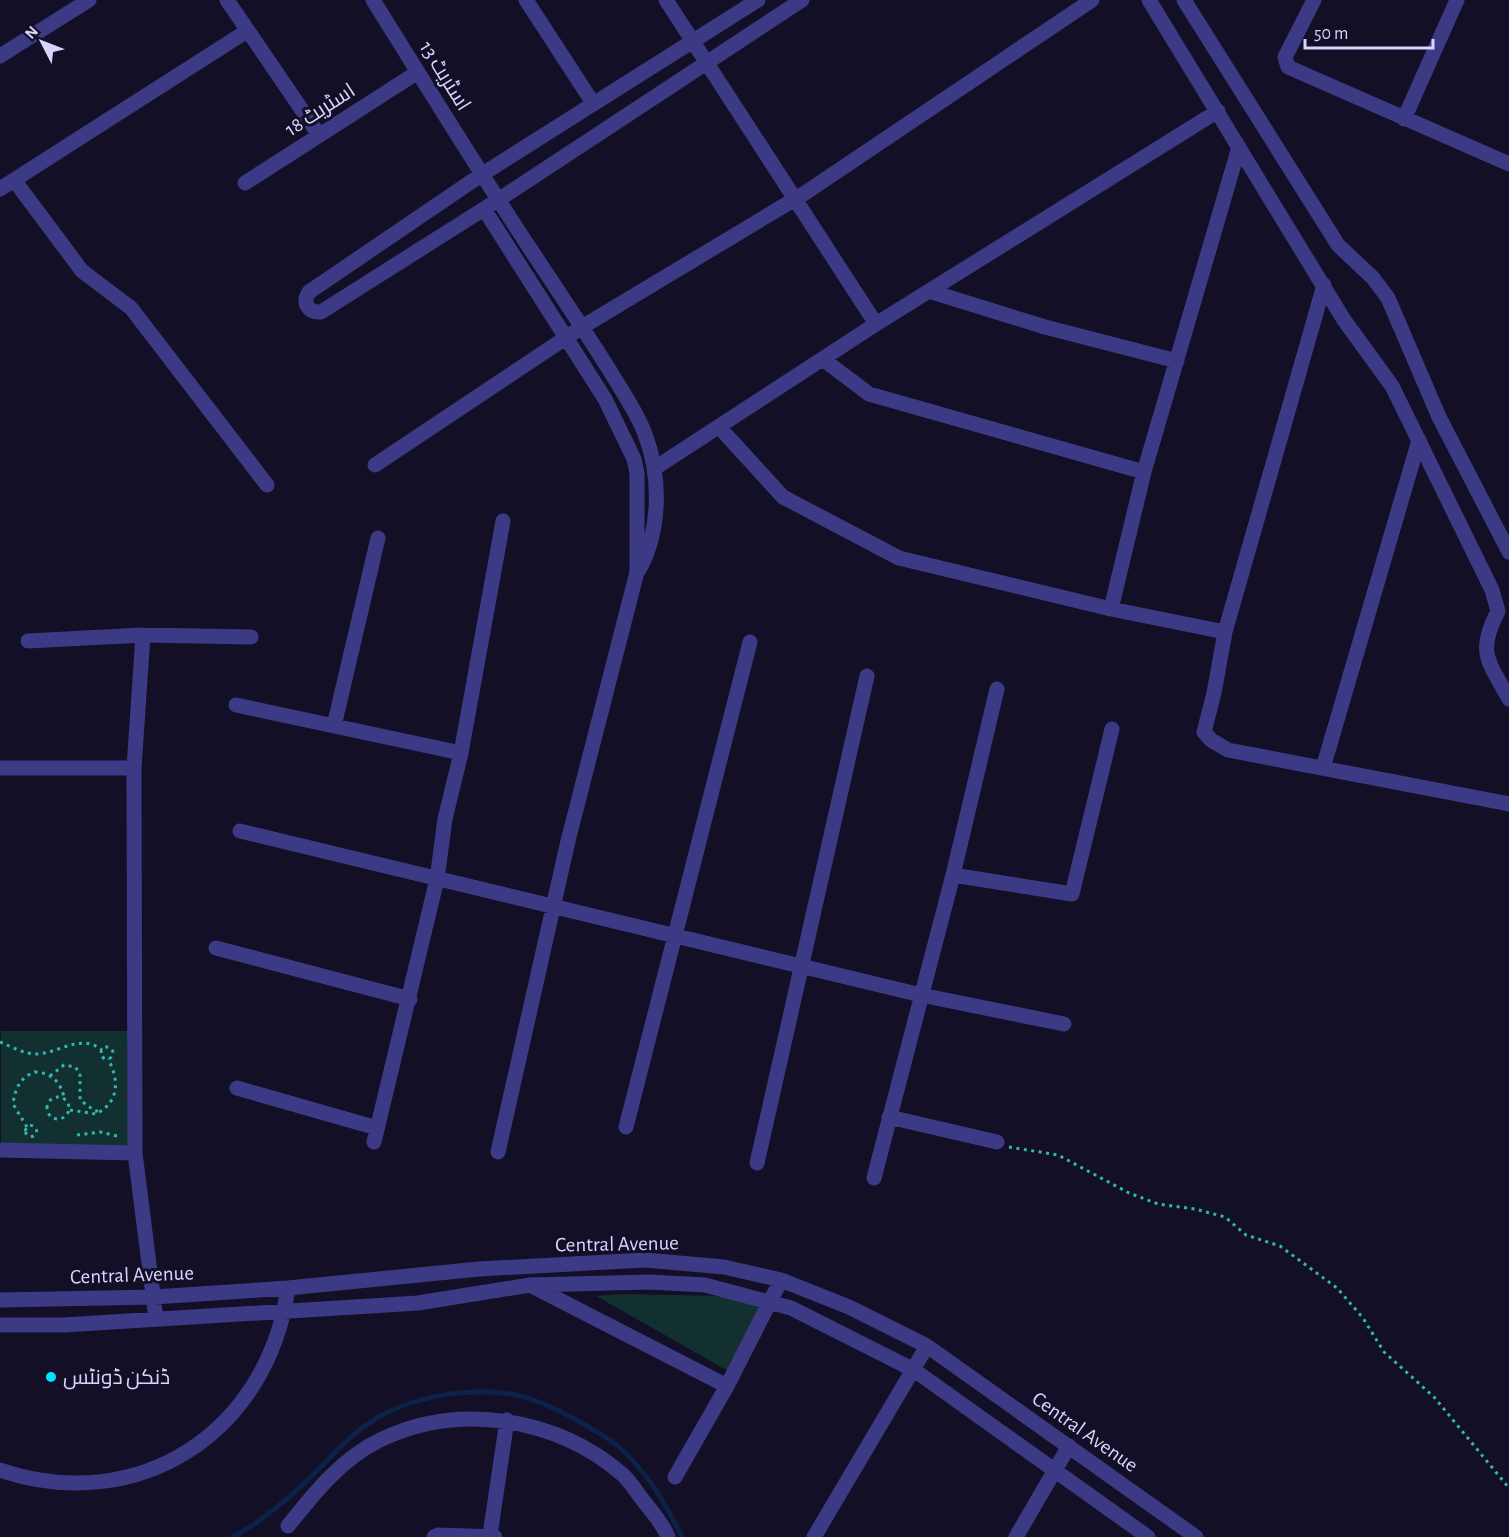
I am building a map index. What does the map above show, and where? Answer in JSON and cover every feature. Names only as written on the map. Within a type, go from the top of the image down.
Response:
[{"type":"street","points":[[0,56],[89,0]]},
{"type":"street","points":[[227,0],[319,135]]},
{"type":"street","name":"اسٹریٹ 13","points":[[373,0],[480,175],[582,327],[632,407],[645,433],[655,468],[654,531],[648,553],[637,572]]},
{"type":"street","points":[[526,0],[593,104]]},
{"type":"street","points":[[666,0],[876,324]]},
{"type":"street","points":[[758,0],[480,175],[309,292],[306,299],[307,307],[313,312],[321,312],[498,200],[802,0]]},
{"type":"street","points":[[375,465],[582,327],[796,199],[1092,0]]},
{"type":"street","points":[[1149,0],[1344,320],[1392,386],[1492,590],[1498,611]]},
{"type":"street","points":[[1184,0],[1338,245],[1373,278],[1388,298],[1398,315],[1439,417],[1509,552]]},
{"type":"street","points":[[1314,0],[1285,57],[1288,68],[1509,164]]},
{"type":"street","points":[[1404,118],[1457,0]]},
{"type":"street","points":[[0,189],[247,31]]},
{"type":"street","name":"اسٹریٹ 18","points":[[246,183],[418,72]]},
{"type":"street","points":[[655,468],[876,324],[932,292],[1218,111]]},
{"type":"street","points":[[1111,609],[1144,472],[1239,147]]},
{"type":"street","points":[[14,180],[82,271],[131,308],[267,485]]},
{"type":"street","points":[[484,209],[605,399],[634,459],[637,473],[637,572],[553,906],[498,1152]]},
{"type":"street","points":[[1324,285],[1225,633],[1204,732],[1211,740],[1228,750],[1509,804]]},
{"type":"street","points":[[932,292],[1045,327],[1177,361]]},
{"type":"street","points":[[824,360],[869,394],[1144,472]]},
{"type":"street","points":[[719,428],[783,497],[899,558],[1111,609],[1225,633]]},
{"type":"street","points":[[1323,768],[1419,440]]},
{"type":"street","points":[[237,1088],[375,1135],[410,999],[437,879],[446,819],[461,753],[503,521]]},
{"type":"street","points":[[334,726],[378,538]]},
{"type":"street","points":[[1509,599],[1498,611],[1487,632],[1486,657],[1509,699]]},
{"type":"street","points":[[143,635],[134,768],[135,1153],[156,1319]]},
{"type":"street","points":[[28,641],[143,635],[251,637]]},
{"type":"street","points":[[626,1127],[750,642]]},
{"type":"street","points":[[757,1163],[867,676]]},
{"type":"street","points":[[874,1178],[953,875],[997,689]]},
{"type":"street","points":[[236,705],[461,753]]},
{"type":"street","points":[[953,875],[1072,894],[1112,729]]},
{"type":"street","points":[[0,768],[134,768]]},
{"type":"street","points":[[240,831],[801,966],[1064,1024]]},
{"type":"street","points":[[216,948],[410,999]]},
{"type":"street","points":[[889,1116],[997,1142]]},
{"type":"street","points":[[0,1150],[135,1153]]},
{"type":"street","name":"Central Avenue","points":[[0,1300],[154,1297],[288,1288],[479,1269],[645,1260],[724,1267],[781,1280],[849,1307],[927,1346],[1196,1537]]},
{"type":"street","points":[[479,1269],[530,1285],[727,1386]]},
{"type":"street","points":[[675,1477],[727,1386],[781,1280]]},
{"type":"street","name":"Central Avenue","points":[[0,1325],[64,1324],[418,1303],[530,1285],[649,1282],[705,1285],[791,1308],[914,1370],[1148,1537]]},
{"type":"street","points":[[0,1470],[27,1479],[70,1485],[112,1482],[153,1470],[192,1450],[225,1423],[252,1390],[273,1353],[285,1311],[288,1288]]},
{"type":"street","points":[[814,1537],[927,1346]]},
{"type":"street","points":[[288,1526],[328,1476],[381,1440],[443,1420],[507,1420],[569,1438],[623,1475],[663,1526],[668,1537]]},
{"type":"street","points":[[434,1537],[438,1535],[492,1536],[507,1420]]},
{"type":"street","points":[[1016,1537],[1069,1446]]},
{"type":"path","points":[[0,1042],[24,1053],[36,1054],[73,1043],[96,1045],[102,1050]]},
{"type":"path","points":[[102,1050],[106,1047],[111,1050],[112,1055],[108,1059]]},
{"type":"path","points":[[102,1050],[102,1058],[108,1059]]},
{"type":"path","points":[[70,1110],[90,1114],[102,1111],[116,1089],[116,1076],[108,1059]]},
{"type":"path","points":[[50,1076],[64,1065],[75,1067],[80,1073],[80,1100],[95,1110],[102,1111]]},
{"type":"path","points":[[27,1127],[13,1104],[18,1084],[28,1074],[34,1072],[50,1076],[59,1083],[70,1110]]},
{"type":"path","points":[[64,1097],[50,1100],[47,1106],[48,1114],[54,1119],[62,1119],[70,1110]]},
{"type":"path","points":[[997,1142],[1018,1151],[1058,1155],[1129,1193],[1158,1204],[1195,1209],[1225,1217],[1246,1235],[1280,1246],[1337,1288],[1363,1318],[1384,1352],[1434,1397],[1509,1488]]},
{"type":"green space","points":[[1,1031],[129,1031],[129,1147],[1,1147]]},
{"type":"green space","points":[[622,1294],[722,1296],[764,1306],[728,1371],[596,1296]]},
{"type":"waterway","points":[[233,1537],[280,1505],[348,1440],[377,1418],[413,1402],[455,1393],[476,1392],[497,1393],[536,1401],[567,1415],[612,1442],[647,1478],[682,1537]]},
{"type":"place","name":"ڈنکن ڈونٹس","points":[[51,1377]]}]
